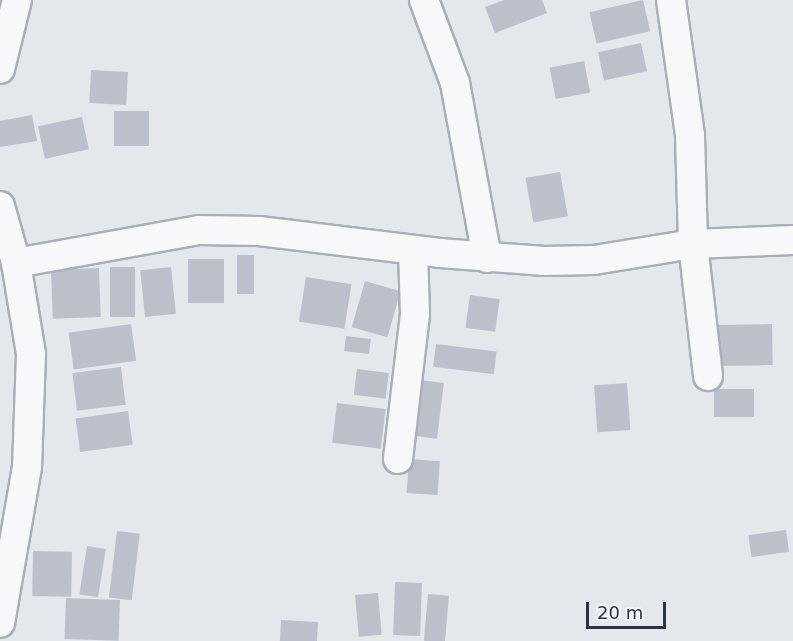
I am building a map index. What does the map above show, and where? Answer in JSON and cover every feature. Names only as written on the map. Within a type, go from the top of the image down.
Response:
[{"type":"street","points":[[0,69],[17,0]]},
{"type":"street","points":[[424,0],[455,83],[488,258]]},
{"type":"street","points":[[671,0],[690,135],[693,244],[708,376]]},
{"type":"street","points":[[0,206],[16,263],[31,354],[27,467],[0,623]]},
{"type":"street","points":[[16,263],[199,230],[259,231],[488,258],[594,260],[693,244],[792,246]]},
{"type":"street","points":[[398,459],[415,314],[413,250]]},
{"type":"building","points":[[504,0],[542,0],[547,13],[495,33],[485,7]]},
{"type":"building","points":[[643,0],[650,31],[597,44],[589,12]]},
{"type":"building","points":[[641,43],[647,71],[604,81],[598,52]]},
{"type":"building","points":[[584,61],[590,92],[556,99],[550,68]]},
{"type":"building","points":[[91,70],[128,72],[126,105],[89,103]]},
{"type":"building","points":[[114,111],[149,111],[149,146],[114,146]]},
{"type":"building","points":[[32,115],[37,141],[0,147],[0,121]]},
{"type":"building","points":[[82,117],[89,149],[45,159],[38,126]]},
{"type":"building","points":[[560,172],[568,216],[533,222],[526,178]]},
{"type":"building","points":[[237,255],[254,255],[254,294],[237,294]]},
{"type":"building","points":[[188,259],[224,259],[224,303],[188,303]]},
{"type":"building","points":[[110,267],[135,267],[135,317],[110,317]]},
{"type":"building","points":[[171,267],[176,314],[145,317],[140,270]]},
{"type":"building","points":[[99,268],[101,317],[53,319],[51,270]]},
{"type":"building","points":[[306,277],[351,284],[344,329],[299,321]]},
{"type":"building","points":[[365,281],[401,291],[387,337],[352,327]]},
{"type":"building","points":[[470,295],[500,299],[495,332],[465,328]]},
{"type":"building","points":[[131,324],[136,361],[74,369],[69,333]]},
{"type":"building","points":[[772,324],[773,365],[719,366],[718,325]]},
{"type":"building","points":[[346,336],[371,339],[369,354],[344,351]]},
{"type":"building","points":[[436,344],[497,351],[494,374],[433,367]]},
{"type":"building","points":[[121,367],[126,405],[77,411],[72,373]]},
{"type":"building","points":[[357,369],[389,373],[386,399],[354,395]]},
{"type":"building","points":[[419,380],[444,383],[437,439],[412,436]]},
{"type":"building","points":[[627,383],[630,430],[597,432],[594,385]]},
{"type":"building","points":[[714,389],[754,389],[754,417],[714,417]]},
{"type":"building","points":[[337,403],[386,409],[381,449],[332,443]]},
{"type":"building","points":[[128,411],[133,445],[80,452],[76,418]]},
{"type":"building","points":[[409,459],[440,461],[438,495],[407,493]]},
{"type":"building","points":[[786,530],[789,552],[751,557],[748,535]]},
{"type":"building","points":[[117,531],[140,534],[132,600],[109,598]]},
{"type":"building","points":[[87,546],[106,549],[98,597],[79,594]]},
{"type":"building","points":[[33,551],[72,552],[71,597],[32,596]]},
{"type":"building","points":[[395,582],[422,583],[420,636],[393,635]]},
{"type":"building","points":[[378,593],[382,635],[359,637],[355,595]]},
{"type":"building","points":[[428,594],[449,596],[445,641],[424,641]]},
{"type":"building","points":[[66,598],[120,600],[119,641],[65,639]]},
{"type":"building","points":[[281,620],[318,622],[317,641],[280,641]]}]
